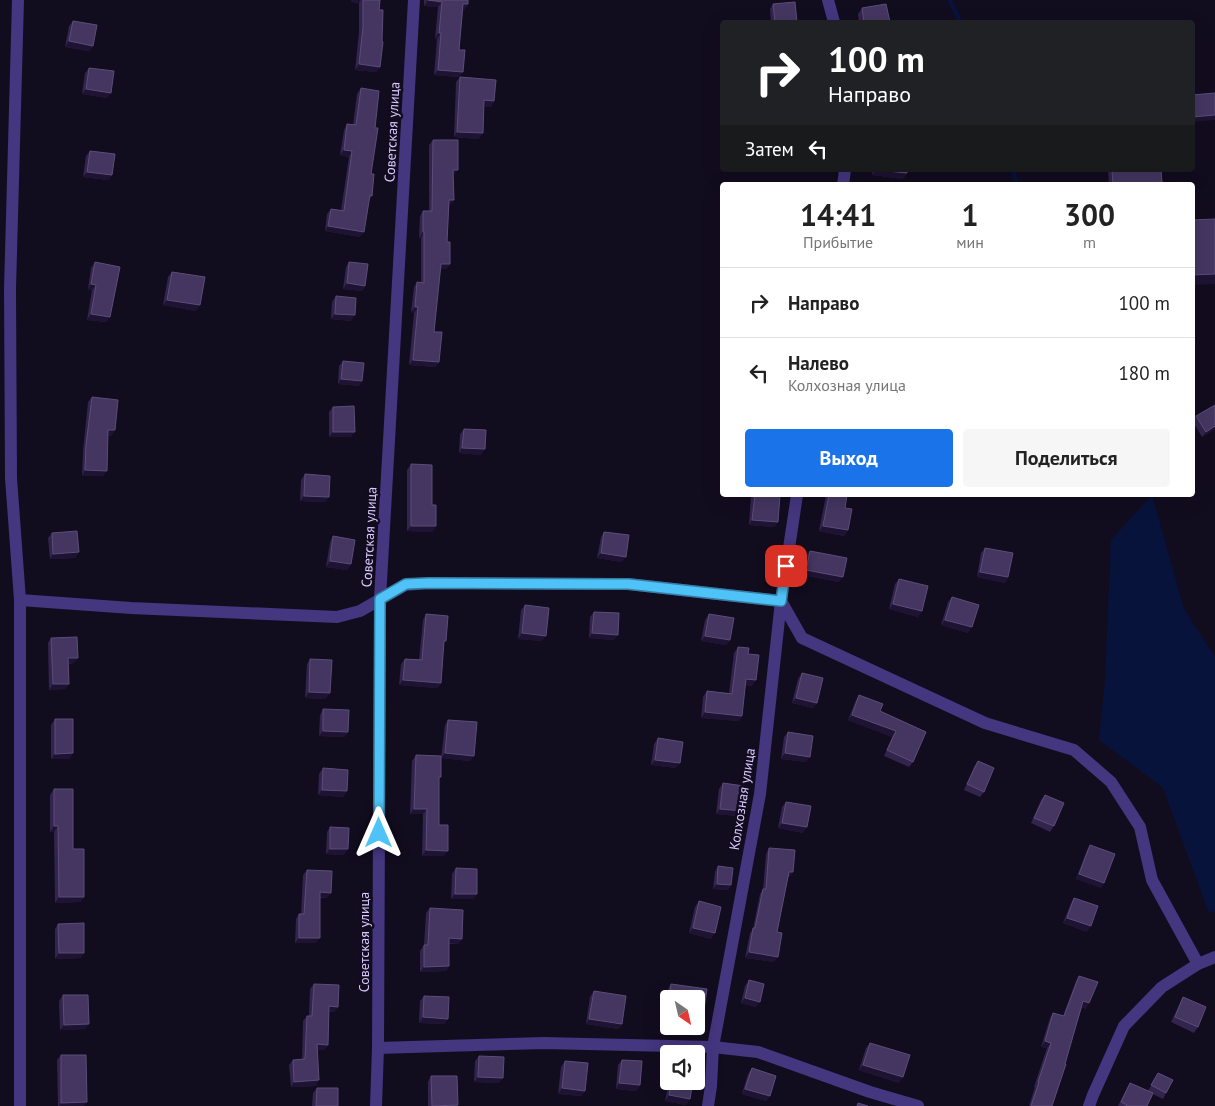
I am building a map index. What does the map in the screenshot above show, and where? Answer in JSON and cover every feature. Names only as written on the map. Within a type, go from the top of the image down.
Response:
[{"type":"street","points":[[18,0],[5,289],[11,478],[20,600],[20,1106]]},
{"type":"street","name":"Советская улица","points":[[376,1106],[378,1048],[380,599],[414,0]]},
{"type":"street","points":[[828,0],[833,20]]},
{"type":"street","name":"Колхозная улица","points":[[708,1106],[713,1047],[760,794],[781,601],[797,497]]},
{"type":"street","points":[[20,600],[131,608],[337,618],[360,611],[406,584],[429,583],[628,584],[781,601],[802,638],[985,723],[1074,750],[1111,782],[1140,827],[1152,880],[1198,964]]},
{"type":"street","points":[[1090,1106],[1093,1095],[1124,1026],[1162,987],[1198,964],[1215,957]]},
{"type":"street","points":[[378,1048],[544,1043],[713,1047],[758,1052],[870,1092],[918,1106]]},
{"type":"water","points":[[1150,497],[1153,497],[1184,609],[1215,657],[1215,911],[1209,913],[1163,788],[1099,740],[1105,680],[1111,540]]},
{"type":"building","points":[[363,0],[380,0],[379,10],[383,10],[383,42],[380,67],[359,64],[363,27]]},
{"type":"building","points":[[428,0],[468,0],[468,4],[463,4],[459,50],[465,50],[463,72],[438,70],[442,2]]},
{"type":"building","points":[[795,2],[797,20],[775,20],[773,4]]},
{"type":"building","points":[[886,4],[890,20],[864,20],[862,8]]},
{"type":"building","points":[[73,21],[97,25],[93,46],[69,41]]},
{"type":"building","points":[[89,68],[114,71],[111,93],[86,89]]},
{"type":"building","points":[[460,77],[496,80],[494,101],[484,100],[483,133],[457,132]]},
{"type":"building","points":[[361,88],[379,91],[375,128],[378,128],[371,174],[374,174],[372,196],[370,195],[364,232],[328,226],[331,209],[344,211],[352,151],[344,150],[347,124],[356,125]]},
{"type":"building","points":[[1215,93],[1215,115],[1195,117],[1195,95]]},
{"type":"building","points":[[433,140],[458,140],[458,170],[453,170],[454,200],[449,200],[447,242],[450,242],[450,264],[441,264],[434,332],[442,332],[439,362],[413,360],[418,307],[415,307],[417,282],[424,283],[423,211],[432,211]]},
{"type":"building","points":[[90,151],[115,154],[112,175],[87,172]]},
{"type":"building","points":[[1112,172],[1161,172],[1162,182],[1113,182]]},
{"type":"building","points":[[1215,219],[1215,274],[1195,275],[1195,220]]},
{"type":"building","points":[[95,262],[120,267],[110,317],[91,314],[96,285],[91,284]]},
{"type":"building","points":[[349,262],[368,264],[365,286],[347,283]]},
{"type":"building","points":[[172,272],[205,277],[200,305],[167,300]]},
{"type":"building","points":[[336,296],[356,298],[355,315],[335,314]]},
{"type":"building","points":[[343,361],[364,363],[362,381],[341,379]]},
{"type":"building","points":[[92,397],[118,400],[115,430],[108,430],[107,471],[85,470]]},
{"type":"building","points":[[1215,405],[1215,426],[1206,432],[1196,416]]},
{"type":"building","points":[[354,406],[355,432],[333,432],[333,407]]},
{"type":"building","points":[[464,429],[486,430],[485,449],[462,448]]},
{"type":"building","points":[[411,464],[432,465],[432,505],[436,505],[436,526],[411,526]]},
{"type":"building","points":[[305,474],[330,476],[329,497],[304,496]]},
{"type":"building","points":[[755,497],[780,497],[778,522],[752,520]]},
{"type":"building","points":[[829,497],[847,497],[845,508],[852,509],[848,530],[823,526]]},
{"type":"building","points":[[77,531],[79,552],[53,554],[52,533]]},
{"type":"building","points":[[604,532],[629,535],[626,557],[601,553]]},
{"type":"building","points":[[333,536],[355,540],[351,564],[330,561]]},
{"type":"building","points":[[985,548],[1013,553],[1008,577],[980,572]]},
{"type":"building","points":[[810,551],[847,558],[843,577],[806,570]]},
{"type":"building","points":[[899,579],[928,586],[922,611],[893,604]]},
{"type":"building","points":[[952,597],[979,605],[972,627],[945,620]]},
{"type":"building","points":[[525,605],[549,608],[546,636],[522,633]]},
{"type":"building","points":[[594,612],[619,613],[618,635],[592,633]]},
{"type":"building","points":[[426,614],[448,616],[441,683],[403,680],[405,659],[422,660]]},
{"type":"building","points":[[709,614],[734,618],[730,640],[705,636]]},
{"type":"building","points":[[77,637],[78,658],[68,658],[69,684],[53,684],[51,638]]},
{"type":"building","points":[[738,647],[749,648],[748,654],[759,655],[756,680],[746,679],[742,716],[705,712],[707,691],[732,694]]},
{"type":"building","points":[[310,659],[332,660],[330,693],[309,692]]},
{"type":"building","points":[[802,673],[823,678],[817,703],[796,698]]},
{"type":"building","points":[[859,695],[883,704],[880,711],[926,732],[913,762],[887,750],[896,731],[852,715]]},
{"type":"building","points":[[323,709],[349,710],[348,732],[323,731]]},
{"type":"building","points":[[55,719],[73,719],[73,753],[55,754]]},
{"type":"building","points":[[448,720],[477,722],[474,756],[445,753]]},
{"type":"building","points":[[788,732],[813,736],[810,757],[785,753]]},
{"type":"building","points":[[658,738],[683,742],[680,763],[655,760]]},
{"type":"building","points":[[416,755],[441,756],[439,825],[448,825],[448,851],[426,850],[427,809],[414,809]]},
{"type":"building","points":[[978,761],[994,768],[984,792],[967,784]]},
{"type":"building","points":[[323,768],[348,770],[347,791],[322,790]]},
{"type":"building","points":[[723,783],[744,786],[742,811],[720,809]]},
{"type":"building","points":[[54,789],[73,789],[73,849],[84,849],[84,897],[59,897],[58,826],[54,826]]},
{"type":"building","points":[[1045,795],[1064,803],[1054,826],[1034,818]]},
{"type":"building","points":[[786,802],[811,806],[807,827],[782,823]]},
{"type":"building","points":[[330,827],[349,828],[348,849],[330,849]]},
{"type":"building","points":[[1090,845],[1115,854],[1104,883],[1079,874]]},
{"type":"building","points":[[769,848],[795,850],[793,872],[789,872],[777,932],[782,933],[778,957],[749,952],[763,889],[766,889]]},
{"type":"building","points":[[718,866],[733,868],[731,885],[717,884]]},
{"type":"building","points":[[456,868],[477,869],[477,894],[455,894]]},
{"type":"building","points":[[307,870],[332,871],[331,893],[320,892],[320,938],[299,938],[299,914],[304,914]]},
{"type":"building","points":[[1074,898],[1098,906],[1091,926],[1067,918]]},
{"type":"building","points":[[699,901],[721,907],[715,933],[693,928]]},
{"type":"building","points":[[430,908],[463,910],[462,939],[449,938],[449,966],[424,967],[424,945],[428,945]]},
{"type":"building","points":[[84,923],[84,953],[59,953],[58,924]]},
{"type":"building","points":[[1079,976],[1098,982],[1089,1003],[1083,1001],[1066,1064],[1052,1106],[1031,1106],[1051,1043],[1045,1041],[1053,1013],[1064,1016]]},
{"type":"building","points":[[749,980],[764,984],[760,1002],[745,998]]},
{"type":"building","points":[[314,984],[339,985],[338,1007],[329,1006],[328,1045],[317,1044],[319,1080],[294,1082],[293,1060],[305,1059],[307,1016],[312,1016]]},
{"type":"building","points":[[671,984],[707,989],[705,1003],[705,990],[670,990]]},
{"type":"building","points":[[594,991],[626,996],[622,1024],[589,1019]]},
{"type":"building","points":[[63,995],[88,995],[89,1024],[64,1025]]},
{"type":"building","points":[[424,996],[449,997],[448,1019],[423,1017]]},
{"type":"building","points":[[1183,997],[1206,1007],[1198,1027],[1175,1017]]},
{"type":"building","points":[[870,1043],[910,1055],[903,1077],[863,1065]]},
{"type":"building","points":[[61,1055],[86,1055],[87,1102],[61,1103]]},
{"type":"building","points":[[479,1056],[504,1057],[503,1078],[478,1077]]},
{"type":"building","points":[[622,1060],[642,1061],[640,1085],[619,1083]]},
{"type":"building","points":[[565,1061],[588,1063],[585,1091],[562,1088]]},
{"type":"building","points":[[752,1068],[776,1076],[770,1096],[745,1089]]},
{"type":"building","points":[[1158,1073],[1173,1080],[1166,1093],[1151,1085]]},
{"type":"building","points":[[431,1076],[457,1076],[458,1105],[432,1106]]},
{"type":"building","points":[[1130,1083],[1153,1093],[1147,1106],[1126,1106],[1121,1102]]},
{"type":"building","points":[[317,1088],[338,1088],[338,1106],[316,1106]]},
{"type":"building","points":[[670,1090],[692,1090],[690,1099],[669,1095]]},
{"type":"building","points":[[858,1103],[868,1106],[857,1106]]},
{"type":"waterway","points":[[950,0],[959,20]]},
{"type":"waterway","points":[[1014,172],[1016,182]]},
{"type":"route","points":[[379,833],[380,599],[406,584],[429,583],[628,584],[781,601],[786,566]]}]
